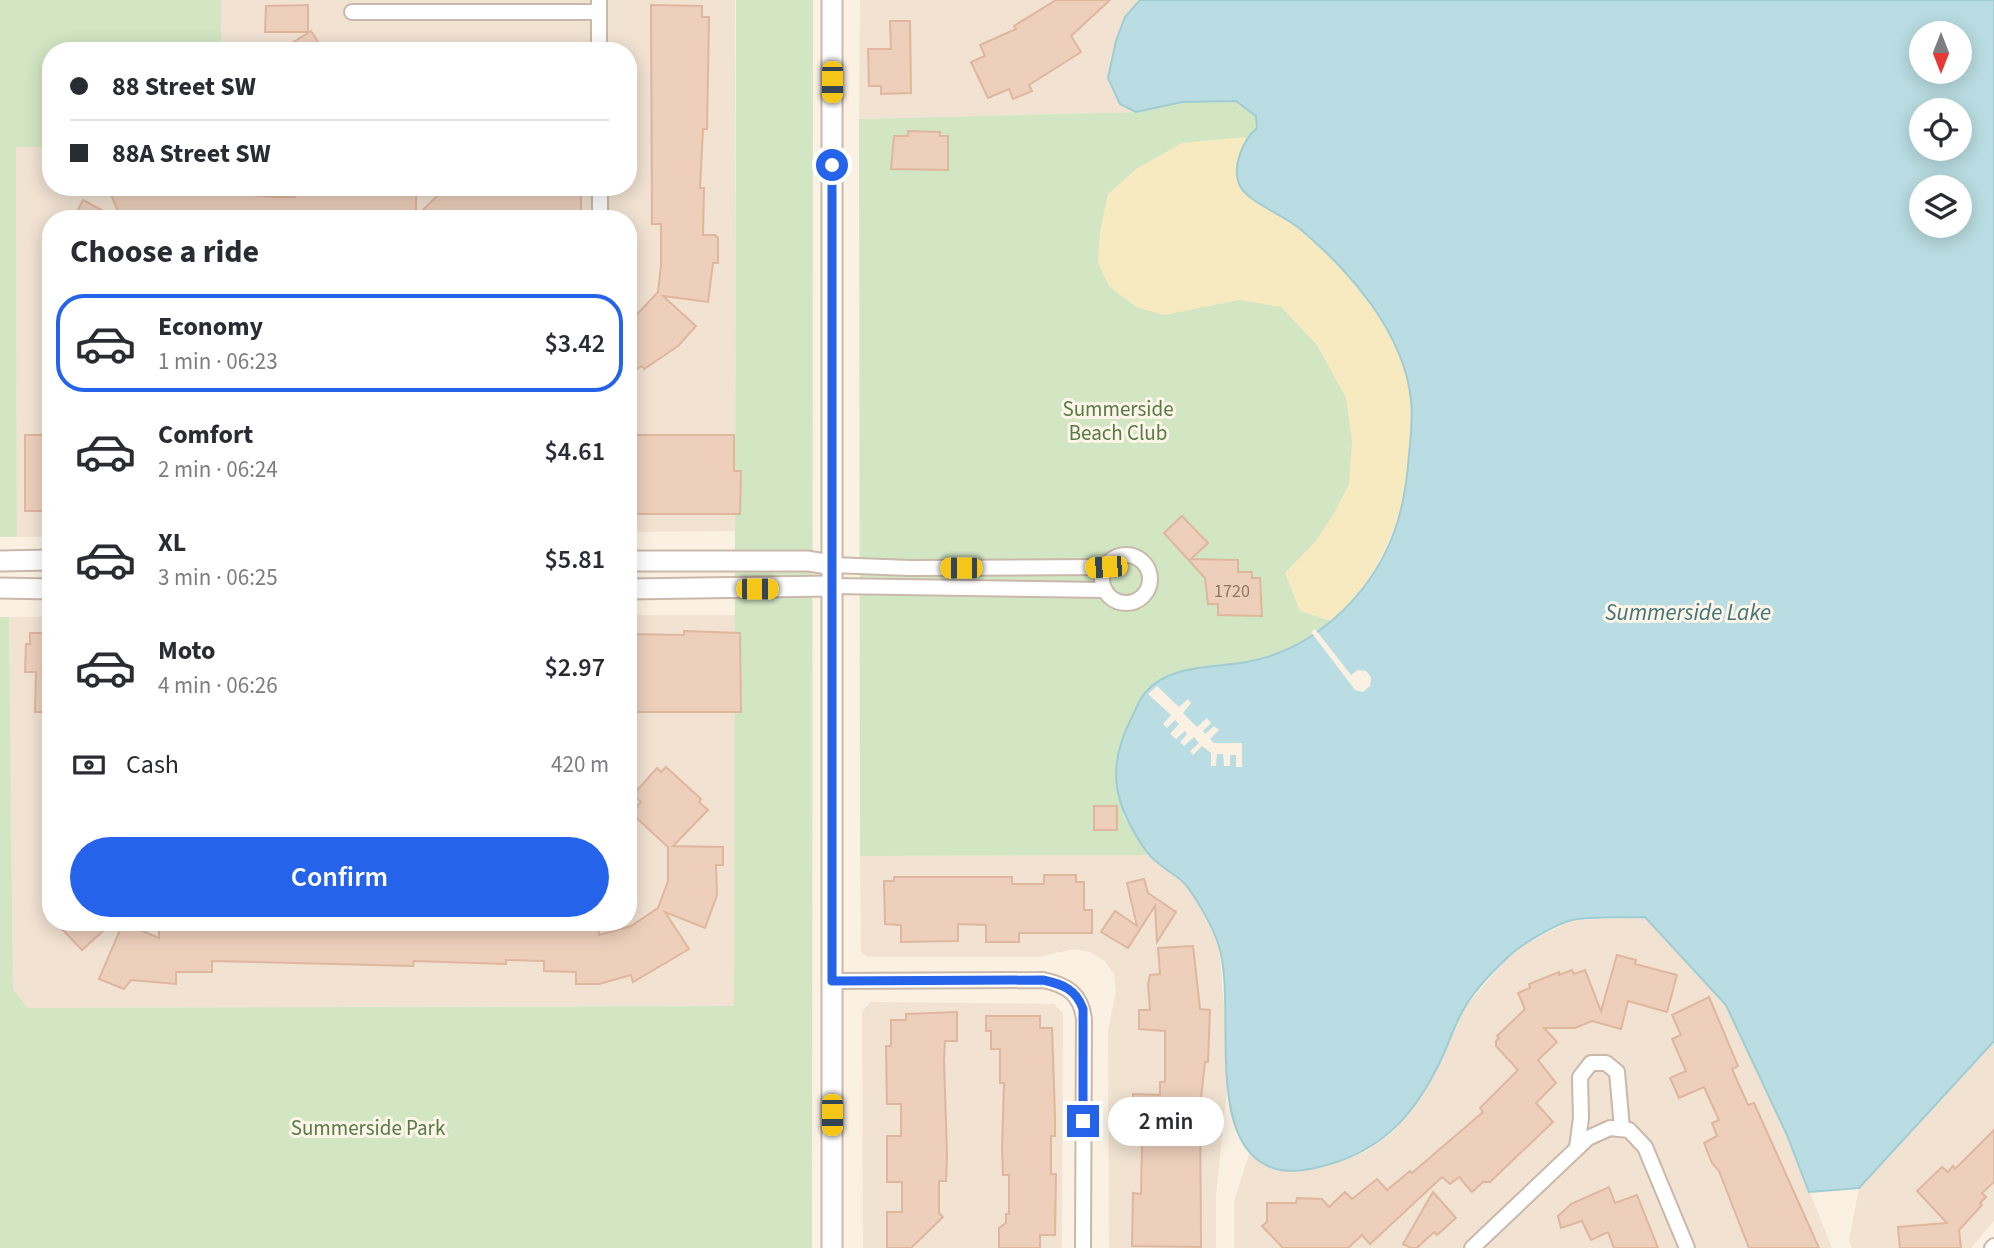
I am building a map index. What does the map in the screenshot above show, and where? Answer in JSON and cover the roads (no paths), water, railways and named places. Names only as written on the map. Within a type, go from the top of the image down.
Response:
[{"type":"street","points":[[832,0],[832,1248]]},
{"type":"street","points":[[352,12],[599,6],[599,42]]},
{"type":"street","points":[[1133,556],[1146,565],[1150,580],[1145,595],[1131,603],[1116,601],[1105,590],[1102,582],[1106,567],[1117,557],[1133,556]]},
{"type":"street","points":[[0,561],[42,561]]},
{"type":"street","points":[[637,561],[808,561],[832,565],[910,568],[1106,567]]},
{"type":"street","points":[[637,589],[832,586],[1105,590]]},
{"type":"street","points":[[0,588],[42,589]]},
{"type":"street","points":[[832,981],[1043,980],[1072,991],[1080,1000],[1084,1019],[1083,1248]]},
{"type":"street","points":[[1577,1147],[1581,1118],[1580,1077],[1591,1063],[1606,1063],[1617,1072],[1622,1128]]},
{"type":"street","points":[[1472,1248],[1577,1147],[1600,1130],[1622,1128],[1636,1135],[1644,1147],[1687,1248]]},
{"type":"water","name":"Summerside Lake","points":[[1140,0],[1994,0],[1994,1041],[1859,1188],[1809,1192],[1787,1135],[1726,1005],[1645,917],[1572,920],[1548,930],[1514,952],[1483,982],[1466,1005],[1443,1056],[1409,1112],[1382,1138],[1367,1148],[1330,1164],[1291,1171],[1268,1166],[1248,1150],[1236,1127],[1229,1098],[1223,968],[1218,943],[1192,893],[1182,881],[1150,856],[1127,819],[1117,787],[1118,754],[1139,701],[1155,684],[1179,672],[1271,656],[1316,633],[1354,599],[1383,558],[1399,516],[1412,428],[1411,400],[1398,350],[1386,327],[1355,283],[1299,228],[1258,203],[1240,186],[1238,162],[1247,139],[1257,128],[1256,116],[1236,101],[1182,102],[1136,112],[1120,104],[1108,78],[1116,41],[1125,17]]},
{"type":"park label","name":"Summerside Beach Club","points":[[1118,421]]},
{"type":"park label","name":"Summerside Park","points":[[368,1128]]}]
